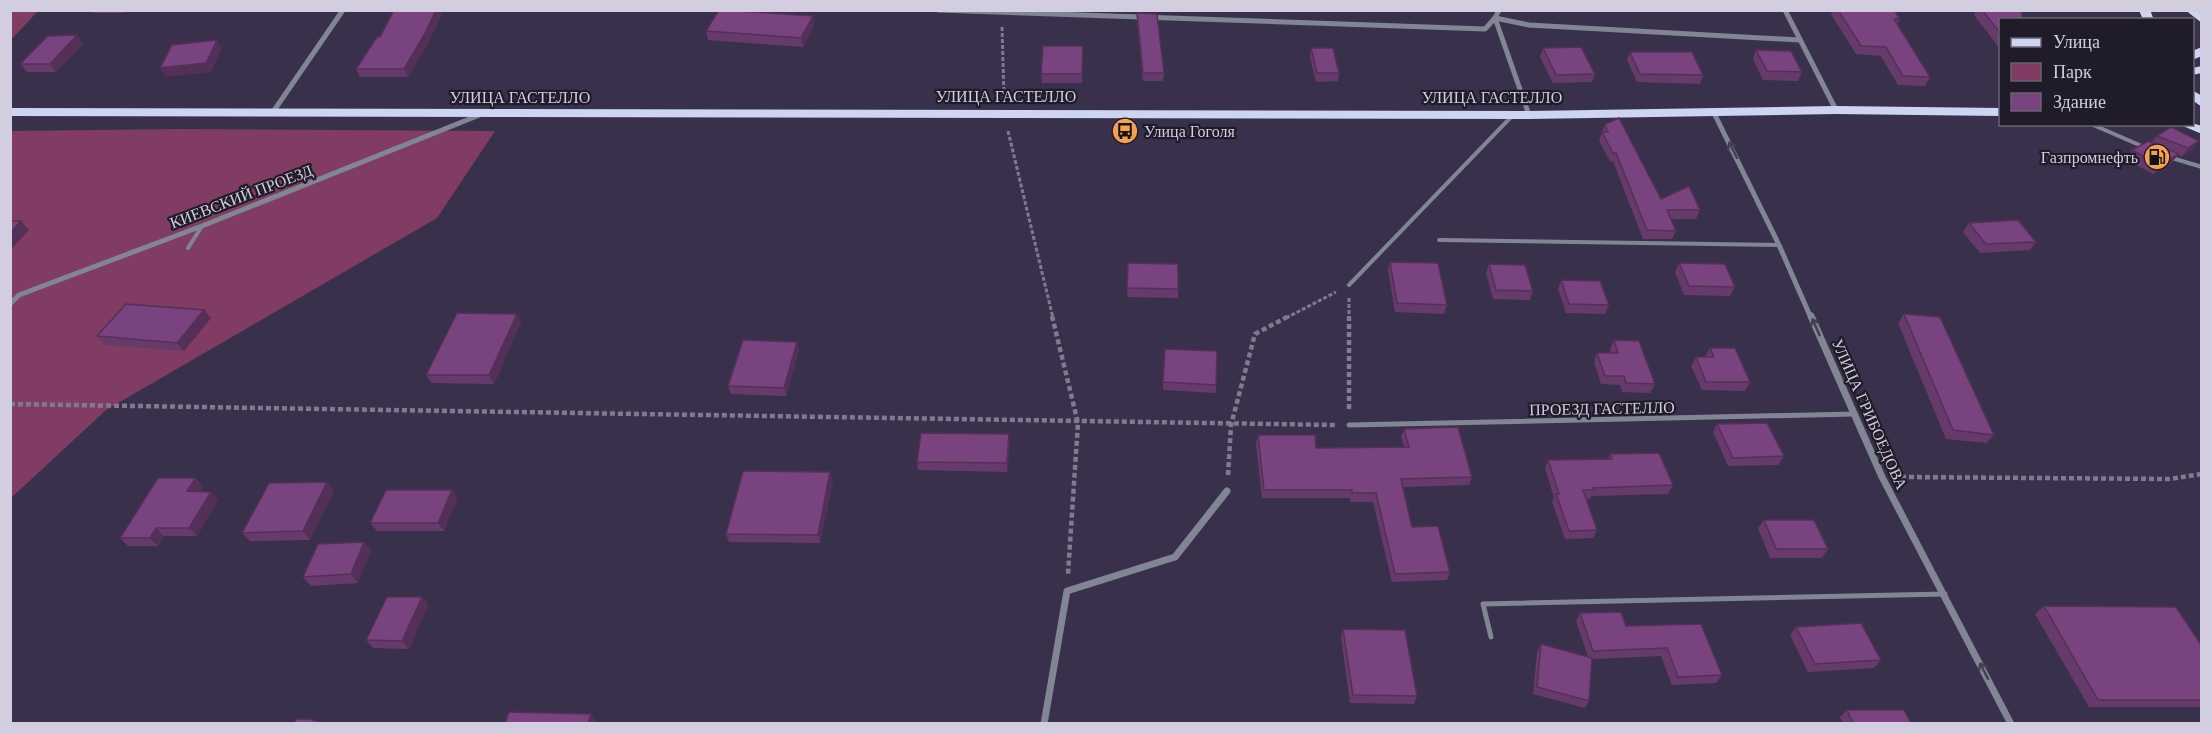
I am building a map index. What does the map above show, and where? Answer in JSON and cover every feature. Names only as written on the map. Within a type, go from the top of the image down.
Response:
[{"type":"main road","points":[[2190,10],[2202,20]]},
{"type":"main road","name":"УЛИЦА ГАСТЕЛЛО","points":[[10,112],[483,114],[1004,112],[1528,115],[1836,110],[1999,112]]},
{"type":"street","points":[[273,112],[343,10]]},
{"type":"street","points":[[938,10],[1485,29],[1499,10]]},
{"type":"street","points":[[1785,10],[1836,110]]},
{"type":"street","points":[[1495,18],[1529,25],[1799,40]]},
{"type":"street","points":[[1495,18],[1528,115]]},
{"type":"street","name":"УЛИЦА ГРИБОЕДОВА","points":[[1713,111],[1779,245],[1882,477],[2011,723]]},
{"type":"street","name":"КИЕВСКИЙ ПРОЕЗД","points":[[10,304],[19,295],[201,226],[483,114]]},
{"type":"street","points":[[1044,723],[1067,591],[1175,557],[1227,491]]},
{"type":"lane","points":[[1349,285],[1514,114]]},
{"type":"lane","points":[[2096,126],[2145,147]]},
{"type":"lane","points":[[2166,155],[2202,167]]},
{"type":"lane","points":[[189,248],[201,226]]},
{"type":"lane","points":[[1439,240],[1779,245]]},
{"type":"lane","name":"ПРОЕЗД ГАСТЕЛЛО","points":[[1349,425],[1854,414]]},
{"type":"lane","points":[[1491,637],[1483,604],[1945,594]]},
{"type":"path","points":[[1003,12],[1004,112],[1078,423],[1067,591]]},
{"type":"path","points":[[10,404],[1078,423],[1231,425],[1349,425],[1349,285],[1255,334],[1231,425],[1227,491]]},
{"type":"path","points":[[1882,477],[2169,479],[2202,474]]},
{"type":"green space","points":[[10,11],[38,11],[11,40]]},
{"type":"green space","points":[[180,129],[495,131],[437,218],[106,410],[11,498],[11,131]]},
{"type":"building","points":[[394,10],[436,10],[404,69],[356,69],[377,37],[380,37]]},
{"type":"building","points":[[719,10],[813,16],[801,38],[706,31]]},
{"type":"building","points":[[1838,10],[1894,10],[1900,19],[1894,19],[1930,77],[1903,76],[1886,47],[1861,46]]},
{"type":"building","points":[[1982,10],[2021,10],[2023,18],[1999,18],[1999,31]]},
{"type":"building","points":[[1137,13],[1157,14],[1164,73],[1143,73]]},
{"type":"building","points":[[77,35],[50,64],[20,64],[48,36]]},
{"type":"building","points":[[217,40],[206,63],[160,68],[172,45]]},
{"type":"building","points":[[1043,46],[1083,46],[1082,74],[1041,74]]},
{"type":"building","points":[[1581,47],[1595,74],[1556,75],[1543,48]]},
{"type":"building","points":[[1311,48],[1333,48],[1339,73],[1317,73]]},
{"type":"building","points":[[1756,50],[1791,51],[1802,72],[1767,71]]},
{"type":"building","points":[[1630,52],[1692,52],[1703,75],[1640,74]]},
{"type":"building","points":[[1619,118],[1661,199],[1689,186],[1700,210],[1667,210],[1676,231],[1647,230],[1616,153],[1613,153],[1602,132],[1608,132],[1605,124]]},
{"type":"building","points":[[2171,127],[2199,141],[2188,148],[2157,136]]},
{"type":"building","points":[[2148,141],[2179,154],[2160,165],[2132,150]]},
{"type":"building","points":[[2018,220],[2036,242],[1986,244],[1969,223]]},
{"type":"building","points":[[10,221],[21,221],[10,233]]},
{"type":"building","points":[[1390,262],[1438,263],[1447,305],[1397,303]]},
{"type":"building","points":[[1128,263],[1178,264],[1178,289],[1127,288]]},
{"type":"building","points":[[1679,263],[1725,264],[1735,287],[1689,286]]},
{"type":"building","points":[[1489,264],[1525,265],[1533,291],[1496,290]]},
{"type":"building","points":[[1561,280],[1600,281],[1609,305],[1569,304]]},
{"type":"building","points":[[126,304],[204,310],[177,343],[97,336]]},
{"type":"building","points":[[457,313],[517,314],[489,375],[426,375]]},
{"type":"building","points":[[1904,314],[1940,317],[1994,435],[1953,430]]},
{"type":"building","points":[[743,340],[797,342],[784,388],[728,386]]},
{"type":"building","points":[[1614,340],[1639,341],[1655,384],[1626,383],[1624,376],[1605,376],[1597,353],[1618,353]]},
{"type":"building","points":[[1710,348],[1735,348],[1750,382],[1706,382],[1696,357],[1714,357]]},
{"type":"building","points":[[1165,349],[1217,351],[1216,385],[1163,382]]},
{"type":"building","points":[[1767,423],[1784,456],[1733,458],[1717,424]]},
{"type":"building","points":[[1458,427],[1472,477],[1401,479],[1412,527],[1438,526],[1450,572],[1395,574],[1376,493],[1352,493],[1352,490],[1264,490],[1258,435],[1315,435],[1316,448],[1409,447],[1404,429]]},
{"type":"building","points":[[921,433],[1009,434],[1007,463],[917,462]]},
{"type":"building","points":[[1659,453],[1673,485],[1583,490],[1597,530],[1569,531],[1556,494],[1559,494],[1548,460],[1612,459],[1610,454]]},
{"type":"building","points":[[743,471],[830,472],[818,535],[726,534]]},
{"type":"building","points":[[158,478],[196,478],[187,491],[211,492],[189,528],[156,528],[150,538],[120,538]]},
{"type":"building","points":[[327,482],[303,531],[242,533],[269,483]]},
{"type":"building","points":[[386,490],[452,490],[438,523],[370,523]]},
{"type":"building","points":[[1764,520],[1814,520],[1828,549],[1776,549]]},
{"type":"building","points":[[364,542],[351,574],[303,577],[318,544]]},
{"type":"building","points":[[387,597],[422,597],[402,641],[366,640]]},
{"type":"building","points":[[2044,606],[2176,607],[2202,646],[2202,700],[2098,700]]},
{"type":"building","points":[[1621,612],[1626,626],[1701,624],[1722,675],[1678,677],[1667,648],[1593,651],[1580,613]]},
{"type":"building","points":[[1861,623],[1881,660],[1815,664],[1796,627]]},
{"type":"building","points":[[1343,629],[1405,630],[1417,696],[1353,695]]},
{"type":"building","points":[[1541,644],[1592,658],[1589,701],[1537,687]]},
{"type":"building","points":[[1847,710],[1904,710],[1911,723],[1853,723]]},
{"type":"building","points":[[509,712],[591,714],[588,723],[505,723]]},
{"type":"building","points":[[296,719],[310,719],[321,723],[294,723]]},
{"type":"place","name":"Улица Гоголя","points":[[1125,131]]},
{"type":"place","name":"Газпромнефть","points":[[2157,157]]}]
